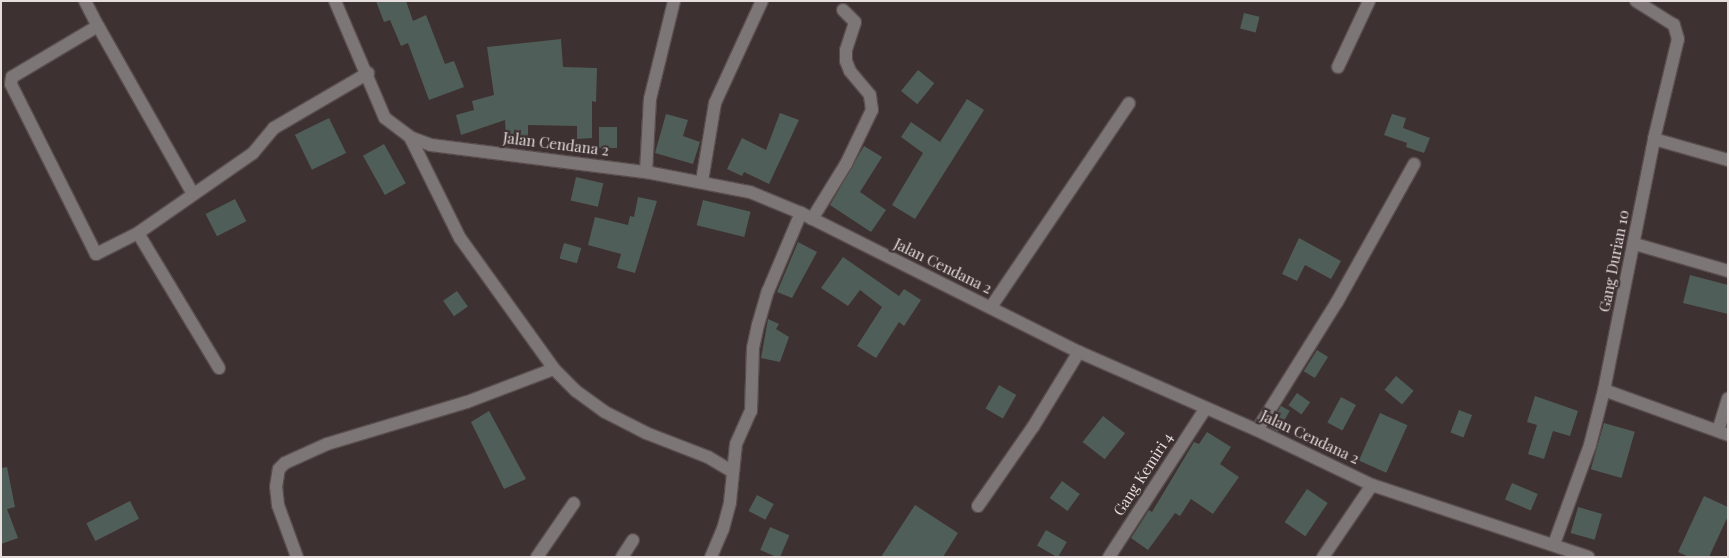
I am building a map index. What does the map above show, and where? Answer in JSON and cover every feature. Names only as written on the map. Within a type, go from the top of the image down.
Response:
[{"type":"street","points":[[85,1],[193,194]]},
{"type":"street","name":"Jalan Cendana 2","points":[[335,1],[368,73],[385,118],[410,137],[431,145],[646,172],[702,181],[750,192],[807,216],[1079,352],[1205,409],[1257,430],[1372,486],[1554,544],[1588,557]]},
{"type":"street","points":[[646,172],[650,99],[674,1]]},
{"type":"street","points":[[702,181],[715,103],[762,1]]},
{"type":"street","points":[[1338,67],[1369,1]]},
{"type":"street","name":"Gang Durian 10","points":[[1554,544],[1590,445],[1604,390],[1635,244],[1654,139],[1678,39],[1674,25],[1636,1]]},
{"type":"street","points":[[710,557],[723,529],[736,444],[751,411],[753,348],[768,291],[807,216],[846,164],[872,110],[870,95],[850,71],[846,61],[846,50],[855,22],[843,10]]},
{"type":"street","points":[[98,26],[12,76],[11,84],[96,254],[138,233],[253,152],[274,128],[368,73]]},
{"type":"street","points":[[990,308],[1129,103]]},
{"type":"street","points":[[410,137],[460,238],[554,369],[605,412],[646,433],[708,457],[733,472]]},
{"type":"street","points":[[1654,139],[1728,160]]},
{"type":"street","points":[[1257,430],[1337,302],[1414,164]]},
{"type":"street","points":[[138,233],[220,368]]},
{"type":"street","points":[[1635,244],[1728,270]]},
{"type":"street","points":[[978,506],[1033,427],[1079,352]]},
{"type":"street","points":[[297,557],[278,505],[276,487],[279,468],[285,463],[326,444],[459,405],[554,369]]},
{"type":"street","points":[[1604,390],[1723,433],[1728,398]]},
{"type":"street","name":"Gang Kemiri 4","points":[[1109,557],[1205,409]]},
{"type":"street","points":[[1323,557],[1372,486]]},
{"type":"street","points":[[537,557],[574,503]]},
{"type":"street","points":[[622,557],[633,540]]},
{"type":"building","points":[[376,1],[406,1],[413,21],[426,15],[445,64],[454,61],[464,87],[429,100],[408,43],[401,46],[390,20],[384,22]]},
{"type":"building","points":[[1244,13],[1260,17],[1256,32],[1240,29]]},
{"type":"building","points":[[561,39],[563,67],[597,68],[596,102],[592,101],[592,138],[577,139],[577,126],[528,125],[528,138],[506,139],[505,120],[461,135],[456,115],[474,110],[472,101],[494,95],[487,47]]},
{"type":"building","points":[[918,70],[934,83],[917,104],[901,91]]},
{"type":"building","points":[[967,99],[984,110],[915,219],[892,205],[923,153],[901,137],[911,122],[940,142]]},
{"type":"building","points":[[780,113],[799,120],[769,184],[744,172],[742,176],[727,169],[742,138],[766,150]]},
{"type":"building","points":[[666,114],[688,120],[683,136],[700,142],[693,164],[655,153]]},
{"type":"building","points":[[1392,114],[1406,118],[1403,128],[1430,138],[1424,153],[1406,147],[1407,143],[1384,135]]},
{"type":"building","points":[[329,118],[346,153],[312,170],[295,135]]},
{"type":"building","points":[[599,127],[617,127],[617,148],[599,148]]},
{"type":"building","points":[[384,144],[406,183],[385,195],[363,156]]},
{"type":"building","points":[[864,146],[882,157],[860,192],[886,210],[871,232],[830,205]]},
{"type":"building","points":[[576,177],[603,183],[598,207],[571,200]]},
{"type":"building","points":[[638,197],[657,201],[635,273],[617,268],[621,254],[588,245],[595,217],[628,225],[630,216],[634,217]]},
{"type":"building","points":[[235,199],[246,221],[217,236],[206,214]]},
{"type":"building","points":[[703,200],[751,212],[744,237],[697,225]]},
{"type":"building","points":[[1299,238],[1341,261],[1331,279],[1305,265],[1297,281],[1282,274]]},
{"type":"building","points":[[798,242],[817,252],[792,298],[777,292]]},
{"type":"building","points":[[564,243],[581,248],[577,263],[560,258]]},
{"type":"building","points":[[843,257],[899,296],[904,289],[921,300],[904,326],[899,322],[876,358],[857,346],[882,307],[860,290],[848,306],[821,288]]},
{"type":"building","points":[[1690,275],[1728,285],[1728,314],[1683,303]]},
{"type":"building","points":[[457,291],[468,307],[454,316],[443,301]]},
{"type":"building","points":[[768,319],[779,324],[776,329],[789,337],[780,362],[761,358]]},
{"type":"building","points":[[1317,350],[1328,357],[1315,378],[1304,371]]},
{"type":"building","points":[[1396,376],[1414,391],[1402,405],[1384,390]]},
{"type":"building","points":[[999,385],[1016,395],[1003,418],[986,408]]},
{"type":"building","points":[[1297,393],[1310,402],[1302,414],[1288,405]]},
{"type":"building","points":[[1535,396],[1578,411],[1570,436],[1553,431],[1544,459],[1528,454],[1537,425],[1527,422]]},
{"type":"building","points":[[1341,397],[1356,405],[1342,431],[1327,423]]},
{"type":"building","points":[[1281,406],[1290,411],[1278,432],[1269,427]]},
{"type":"building","points":[[1459,410],[1472,415],[1463,437],[1450,432]]},
{"type":"building","points":[[489,411],[526,479],[504,489],[471,422]]},
{"type":"building","points":[[1380,413],[1407,425],[1386,473],[1359,461]]},
{"type":"building","points":[[1103,416],[1125,433],[1105,459],[1083,442]]},
{"type":"building","points":[[1604,423],[1635,432],[1622,478],[1591,469]]},
{"type":"building","points":[[1207,432],[1231,447],[1220,464],[1239,477],[1213,514],[1191,499],[1180,516],[1175,513],[1148,550],[1131,538],[1149,510],[1152,512],[1194,442],[1199,444]]},
{"type":"building","points":[[7,467],[15,507],[7,509],[18,538],[1,544],[1,468]]},
{"type":"building","points":[[1062,481],[1080,494],[1067,511],[1050,498]]},
{"type":"building","points":[[1512,483],[1538,494],[1531,511],[1505,500]]},
{"type":"building","points":[[1307,489],[1328,503],[1305,536],[1285,522]]},
{"type":"building","points":[[757,495],[774,504],[765,520],[749,511]]},
{"type":"building","points":[[1704,496],[1728,507],[1728,516],[1709,557],[1689,557],[1678,552]]},
{"type":"building","points":[[130,501],[139,519],[95,541],[86,523]]},
{"type":"building","points":[[915,505],[958,533],[943,557],[881,557]]},
{"type":"building","points":[[1578,507],[1602,514],[1595,540],[1571,533]]},
{"type":"building","points":[[770,527],[789,535],[780,557],[760,550]]},
{"type":"building","points":[[1046,530],[1067,542],[1058,557],[1037,546]]}]
